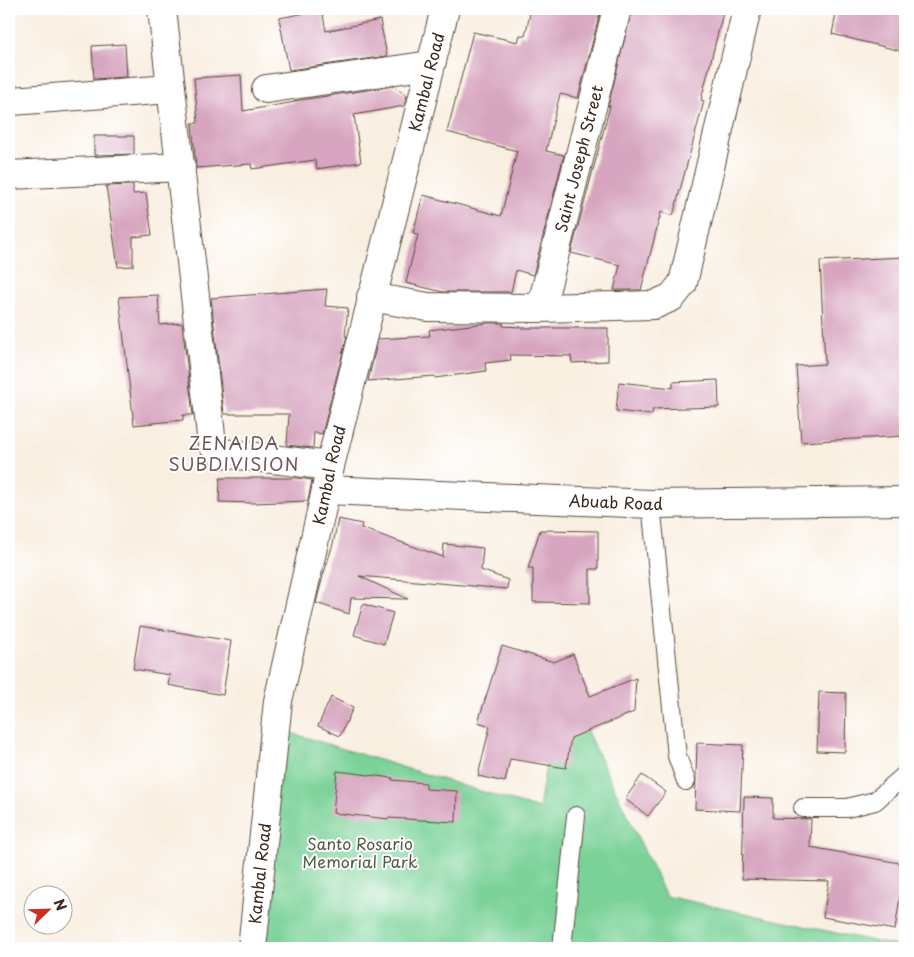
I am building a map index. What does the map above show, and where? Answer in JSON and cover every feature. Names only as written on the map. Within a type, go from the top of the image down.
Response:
[{"type":"street","name":"Abuab Road","points":[[162,9],[212,444],[222,453],[328,478],[651,504],[905,501]]},
{"type":"street","name":"Kambal Road","points":[[252,948],[278,701],[371,297],[445,9]]},
{"type":"street","name":"Saint Joseph Street","points":[[541,308],[617,9]]},
{"type":"street","points":[[371,297],[428,307],[541,308],[654,304],[672,297],[684,283],[747,9]]},
{"type":"street","points":[[266,89],[430,65]]},
{"type":"street","points":[[12,102],[170,89]]},
{"type":"street","points":[[9,175],[181,167]]},
{"type":"lane","points":[[651,504],[677,756],[686,781]]},
{"type":"lane","points":[[803,808],[847,808],[875,801],[905,775]]},
{"type":"lane","points":[[562,948],[576,816]]},
{"type":"green space","name":"Santo Rosario Memorial Park","points":[[554,712],[582,721],[666,896],[905,948],[256,948],[275,728],[539,809]]},
{"type":"building","points":[[531,9],[601,9],[578,98],[560,94],[546,151],[564,155],[533,275],[516,270],[511,292],[443,292],[406,283],[418,234],[413,233],[423,195],[501,216],[517,151],[447,132],[473,32],[518,42],[520,35],[525,36]]},
{"type":"building","points":[[632,9],[724,9],[701,100],[704,101],[673,216],[661,212],[641,290],[614,290],[620,265],[571,253],[610,106],[608,106]]},
{"type":"building","points":[[837,9],[905,9],[905,52],[832,34]]},
{"type":"building","points":[[322,10],[326,31],[380,20],[387,56],[289,70],[279,18]]},
{"type":"building","points":[[125,44],[127,77],[94,79],[92,46]]},
{"type":"building","points":[[241,75],[243,111],[294,101],[394,86],[407,96],[404,106],[354,115],[361,162],[317,169],[315,160],[252,169],[251,164],[196,168],[192,123],[198,123],[194,78]]},
{"type":"building","points":[[94,136],[134,136],[134,154],[94,155]]},
{"type":"building","points":[[133,185],[133,194],[146,193],[152,235],[133,237],[133,266],[118,267],[106,186]]},
{"type":"building","points":[[905,257],[905,436],[801,442],[796,366],[825,364],[820,261]]},
{"type":"building","points":[[327,289],[325,306],[348,308],[345,336],[347,336],[322,434],[314,432],[313,448],[287,445],[289,414],[224,414],[211,298]]},
{"type":"building","points":[[158,295],[160,325],[182,323],[193,415],[183,415],[183,420],[134,425],[119,297]]},
{"type":"building","points":[[503,323],[503,326],[521,328],[608,328],[608,361],[572,363],[571,356],[510,355],[511,360],[485,363],[486,371],[435,378],[435,376],[368,381],[378,339],[430,336],[429,330]]},
{"type":"building","points":[[718,380],[719,407],[653,409],[652,415],[616,411],[619,382],[673,388],[673,382]]},
{"type":"building","points":[[220,478],[297,478],[312,480],[308,501],[254,503],[219,502]]},
{"type":"building","points":[[338,519],[362,524],[361,528],[443,557],[444,544],[483,548],[481,570],[508,580],[507,589],[359,576],[408,599],[351,598],[349,614],[316,603]]},
{"type":"building","points":[[540,530],[598,531],[598,569],[590,569],[590,603],[533,602],[533,568],[528,568]]},
{"type":"building","points":[[363,604],[393,613],[384,644],[354,635]]},
{"type":"building","points":[[140,626],[231,641],[223,695],[168,685],[170,675],[133,669]]},
{"type":"building","points":[[502,646],[554,662],[573,654],[590,696],[636,678],[634,712],[571,738],[566,768],[510,759],[505,782],[478,776],[490,726],[478,722]]},
{"type":"building","points":[[819,692],[846,693],[845,752],[817,751]]},
{"type":"building","points":[[331,697],[353,708],[340,736],[318,726]]},
{"type":"building","points":[[697,743],[743,745],[740,811],[695,809]]},
{"type":"building","points":[[337,771],[393,778],[392,780],[426,783],[426,789],[457,791],[456,822],[389,819],[333,813]]},
{"type":"building","points":[[642,775],[666,792],[648,816],[625,799]]},
{"type":"building","points":[[744,797],[773,798],[773,818],[811,819],[810,847],[905,864],[895,930],[823,917],[829,881],[742,879]]},
{"type":"district","name":"ZENAIDA SUBDIVISION","points":[[234,454]]}]
